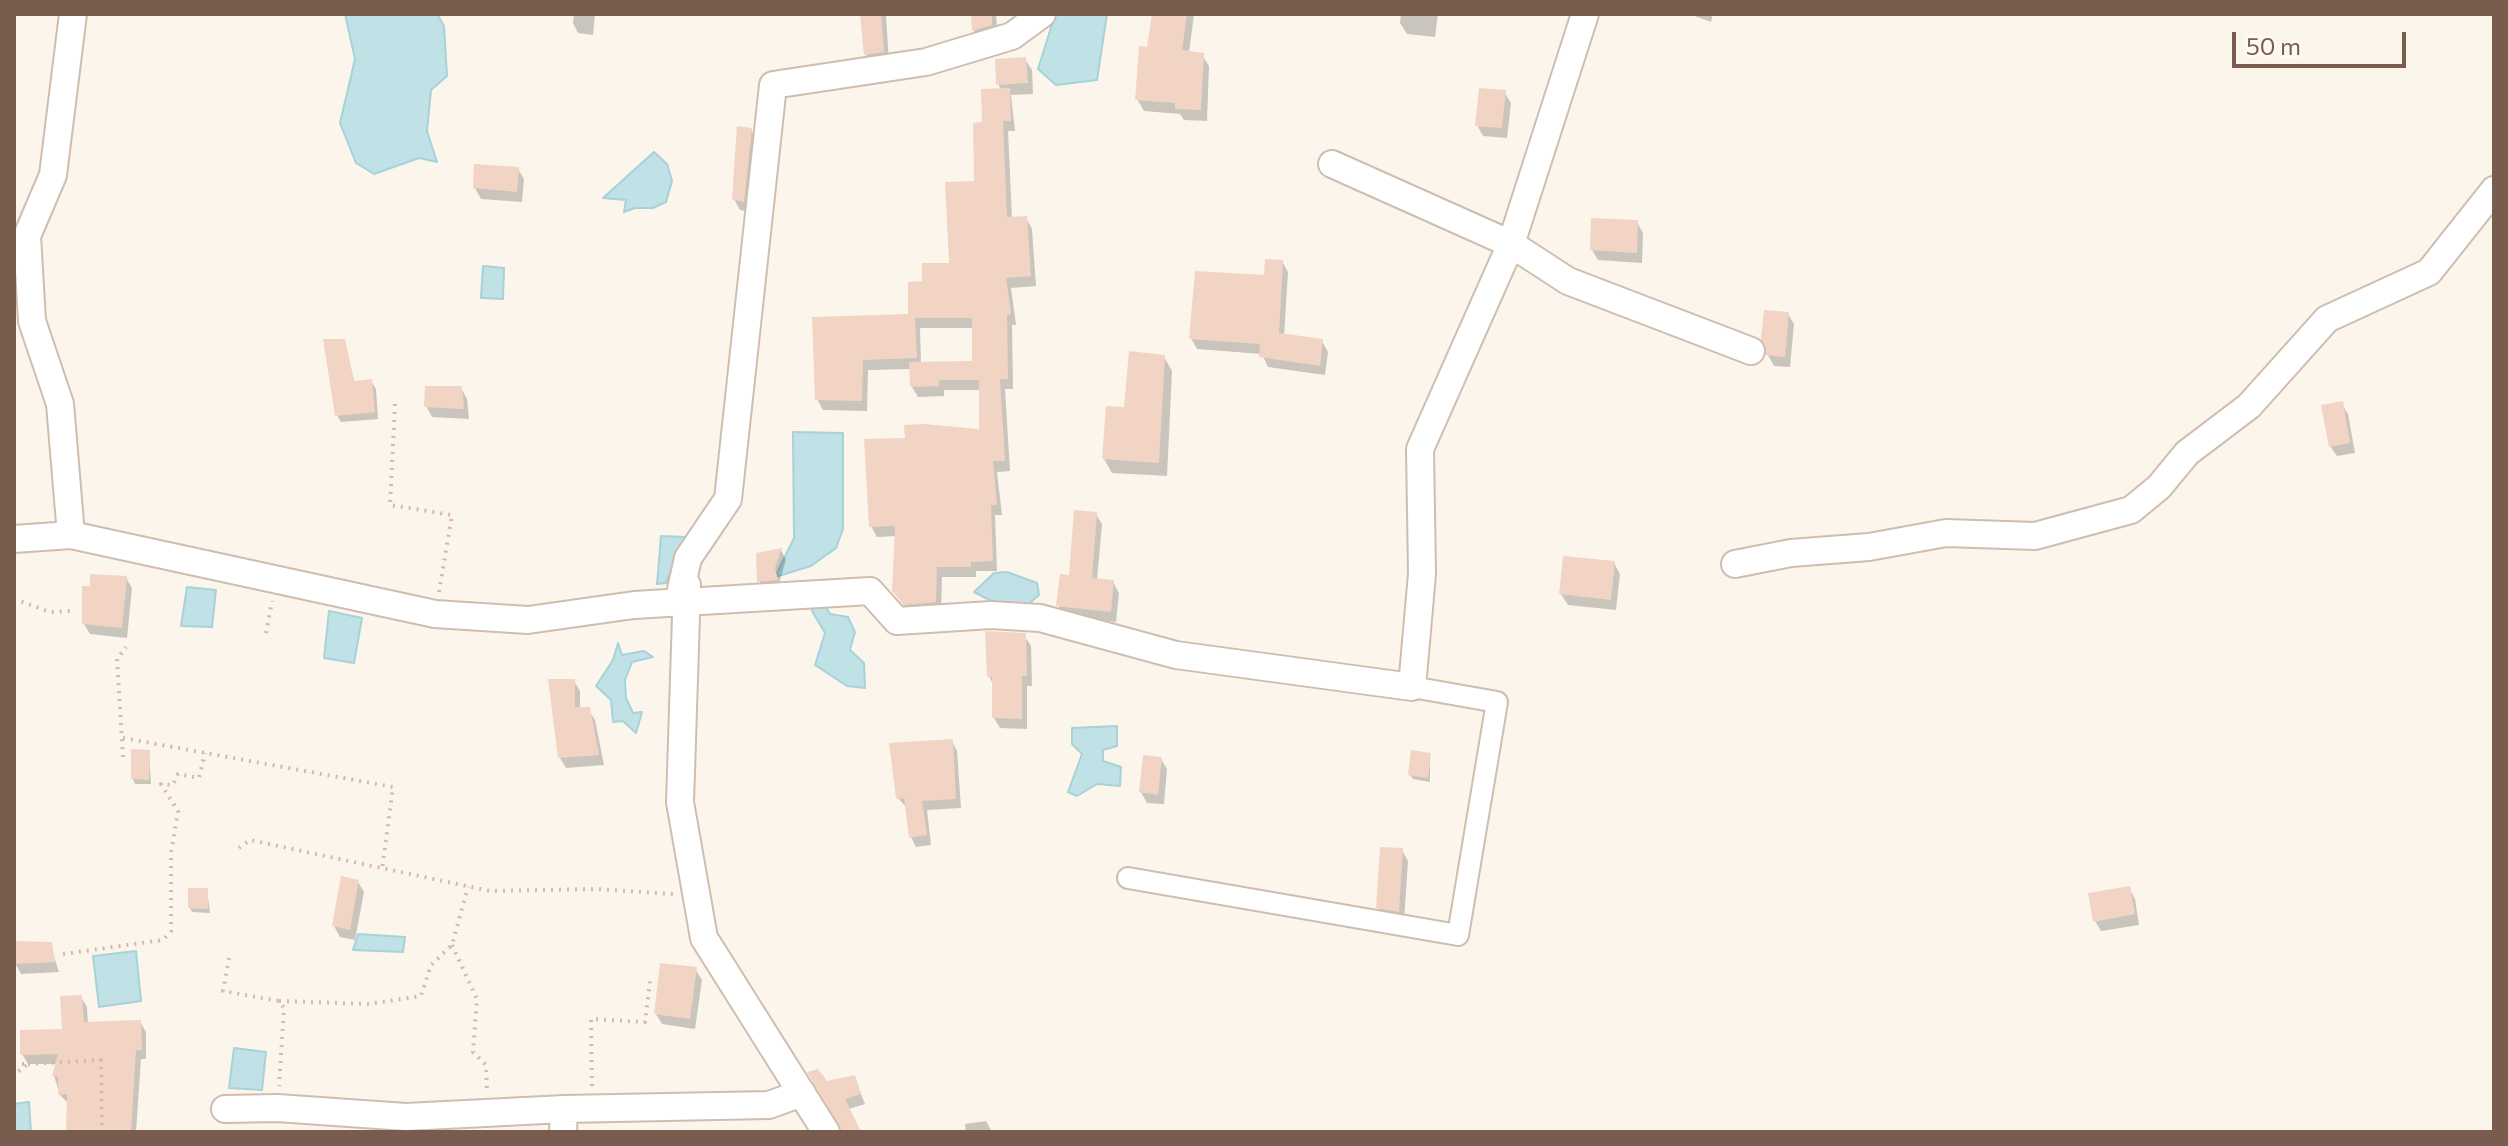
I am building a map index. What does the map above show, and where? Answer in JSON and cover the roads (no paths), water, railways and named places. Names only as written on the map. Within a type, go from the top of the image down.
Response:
[{"type":"street","points":[[71,535],[60,404],[32,321],[27,236],[53,175],[73,14]]},
{"type":"street","points":[[826,1132],[704,938],[680,802],[682,602],[688,558],[728,499],[773,85],[926,62],[1012,36],[1042,14]]},
{"type":"street","points":[[1412,687],[1422,574],[1420,449],[1511,244],[1585,14]]},
{"type":"street","points":[[1332,164],[1511,244],[1568,281],[1751,351]]},
{"type":"street","points":[[1735,564],[1791,553],[1869,547],[1946,533],[2035,536],[2131,510],[2159,487],[2187,453],[2249,406],[2327,319],[2429,272],[2494,190]]},
{"type":"street","points":[[14,539],[71,535],[435,614],[528,620],[682,602],[870,591],[897,621],[991,615],[1040,618],[1176,655],[1412,687],[1497,702],[1458,935],[1128,878]]},
{"type":"street","points":[[225,1109],[277,1108],[406,1117],[487,1113],[564,1121],[592,1109],[769,1105],[802,1093]]},
{"type":"water","points":[[345,14],[437,14],[444,26],[447,76],[431,90],[427,131],[437,162],[419,158],[374,174],[356,163],[340,123],[355,59]]},
{"type":"water","points":[[1051,14],[1107,14],[1097,80],[1056,85],[1038,69],[1054,18]]},
{"type":"water","points":[[654,152],[667,164],[672,181],[666,202],[653,208],[635,208],[624,212],[626,200],[603,198]]},
{"type":"water","points":[[483,266],[504,268],[503,299],[481,298]]},
{"type":"water","points":[[793,432],[843,433],[843,529],[836,548],[811,566],[775,577],[794,538]]},
{"type":"water","points":[[661,536],[686,537],[666,583],[657,584]]},
{"type":"water","points":[[1007,572],[1037,583],[1039,595],[1025,607],[1005,608],[974,592],[994,573]]},
{"type":"water","points":[[187,587],[216,590],[212,627],[181,626]]},
{"type":"water","points":[[813,600],[822,600],[830,614],[848,617],[855,632],[850,650],[864,663],[865,688],[847,686],[815,665],[825,633],[812,611]]},
{"type":"water","points":[[329,611],[362,618],[354,663],[324,658]]},
{"type":"water","points":[[618,643],[622,655],[644,651],[653,657],[632,662],[625,680],[626,698],[633,713],[642,712],[636,733],[623,721],[613,722],[611,700],[596,686],[613,660]]},
{"type":"water","points":[[1117,726],[1117,746],[1103,750],[1103,761],[1121,767],[1120,786],[1097,784],[1077,796],[1068,792],[1082,754],[1072,744],[1072,728]]},
{"type":"water","points":[[358,934],[405,937],[403,952],[353,950]]},
{"type":"water","points":[[136,951],[141,1001],[99,1007],[93,956]]},
{"type":"water","points":[[234,1048],[266,1052],[262,1090],[229,1088]]},
{"type":"water","points":[[29,1102],[31,1132],[14,1132],[14,1104]]}]
